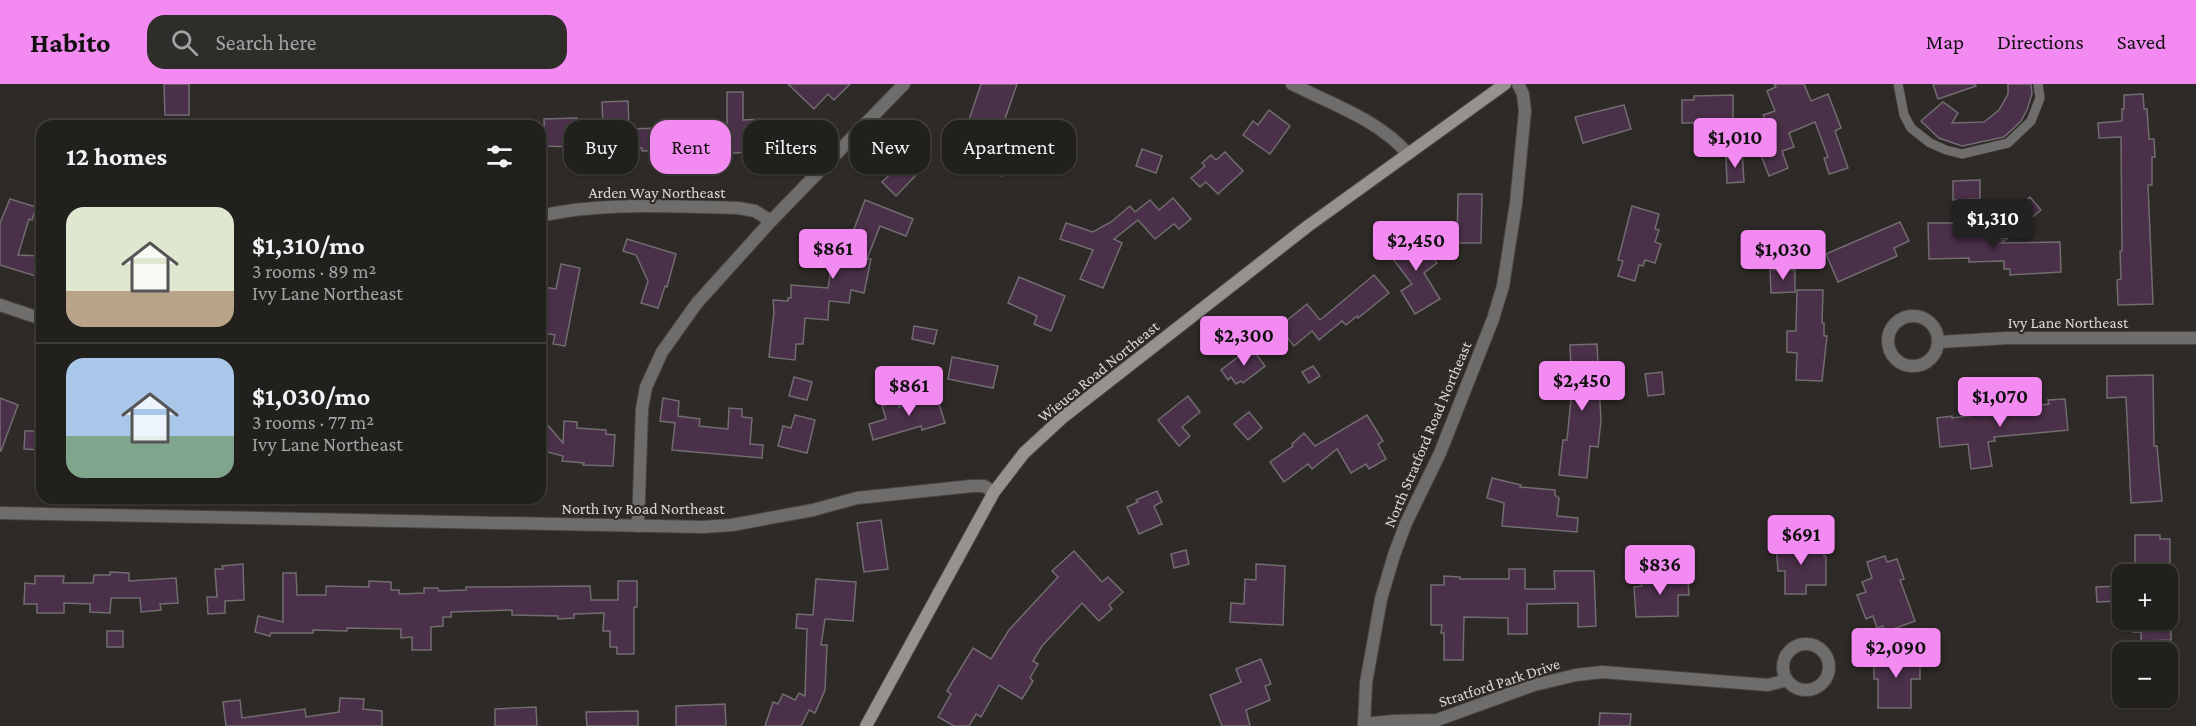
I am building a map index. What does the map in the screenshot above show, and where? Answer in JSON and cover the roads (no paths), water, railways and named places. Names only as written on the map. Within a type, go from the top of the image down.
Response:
[{"type":"street","points":[[638,526],[642,409],[646,387],[662,352],[697,303],[771,221],[904,84]]},
{"type":"street","points":[[1292,84],[1380,128],[1396,139],[1408,154]]},
{"type":"street","name":"Wieuca Road Northeast","points":[[866,726],[993,492],[1024,453],[1062,418],[1308,226],[1506,84]]},
{"type":"street","name":"North Stratford Road Northeast","points":[[1364,725],[1366,683],[1379,610],[1394,555],[1406,523],[1440,453],[1503,286],[1516,203],[1525,111],[1523,94],[1518,84]]},
{"type":"street","name":"Arden Way Northeast","points":[[546,215],[615,206],[727,208],[755,212],[771,221]]},
{"type":"street","points":[[0,304],[36,317]]},
{"type":"street","points":[[1916,318],[1924,319],[1935,328],[1939,342],[1927,361],[1915,365],[1899,362],[1894,358],[1888,342],[1893,327],[1899,321],[1916,318]]},
{"type":"street","name":"Ivy Lane Northeast","points":[[1939,342],[2008,338],[2196,338]]},
{"type":"street","name":"North Ivy Road Northeast","points":[[0,513],[638,526],[732,525],[813,510],[857,498],[972,486],[984,486],[993,492]]},
{"type":"street","name":"Stratford Park Drive","points":[[1364,725],[1394,721],[1437,720],[1534,685],[1602,672],[1768,685],[1787,680]]},
{"type":"lane","points":[[1898,84],[1904,115],[1911,128],[1930,143],[1962,154],[2008,143],[2031,121],[2040,98],[2038,84]]}]
